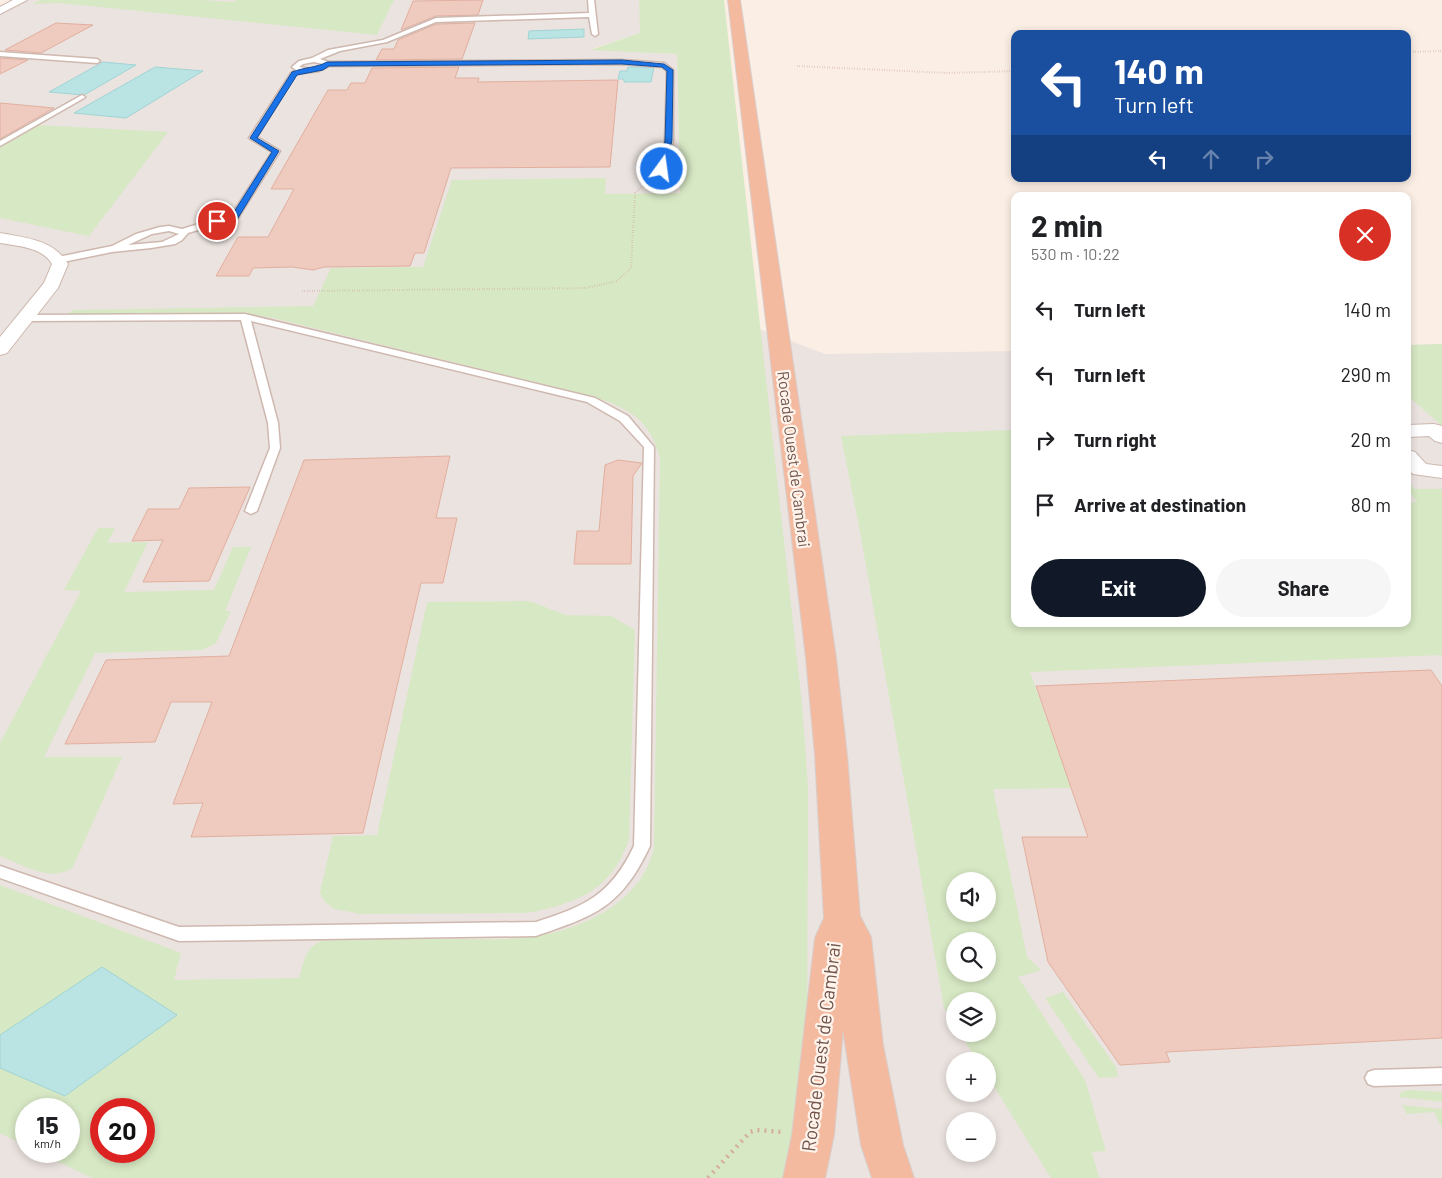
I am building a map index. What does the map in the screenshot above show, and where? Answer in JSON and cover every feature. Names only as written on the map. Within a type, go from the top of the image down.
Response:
[{"type":"highway","name":"Rocade Ouest de Cambrai","points":[[734,0],[821,658],[831,755],[842,918],[853,937],[864,1045],[882,1145],[893,1178]]},
{"type":"highway","name":"Rocade Ouest de Cambrai","points":[[804,1178],[813,1135],[822,1060],[829,964],[833,938],[842,918]]},
{"type":"street","points":[[0,11],[22,0]]},
{"type":"street","points":[[0,238],[44,249],[56,256],[60,264],[55,280],[0,349]]},
{"type":"street","points":[[1411,432],[1434,430],[1442,438]]},
{"type":"street","points":[[1411,460],[1420,470],[1442,472]]},
{"type":"lane","points":[[591,0],[595,34]]},
{"type":"lane","points":[[314,60],[337,50],[387,41],[418,25],[436,20],[592,15]]},
{"type":"lane","points":[[0,54],[97,61]]},
{"type":"lane","points":[[303,70],[296,68],[296,65],[301,62],[314,60],[324,61],[327,64]]},
{"type":"lane","points":[[114,249],[132,238],[153,231],[176,229],[182,232],[235,216],[276,151],[253,138],[294,73],[321,68],[327,64],[622,62],[664,65],[670,70],[670,99],[669,141],[662,169]]},
{"type":"lane","points":[[0,144],[82,97]]},
{"type":"lane","points":[[58,260],[114,249],[168,243],[182,237],[184,234],[182,232]]},
{"type":"lane","points":[[245,317],[274,423],[275,448],[251,512]]},
{"type":"lane","points":[[0,872],[179,934],[536,929],[585,911],[614,889],[634,865],[642,846],[648,448],[632,424],[614,410],[591,400],[245,317],[25,318]]},
{"type":"lane","points":[[1374,1078],[1442,1076]]},
{"type":"path","points":[[1411,52],[1442,51]]},
{"type":"path","points":[[797,66],[948,73],[1011,71]]},
{"type":"path","points":[[302,291],[586,288],[616,283],[626,276],[632,268],[635,194],[662,169]]},
{"type":"path","points":[[708,1178],[750,1132],[757,1130],[813,1135]]},
{"type":"shaded area","points":[[13,0],[639,0],[641,33],[591,49],[677,54],[682,300],[825,354],[1011,351],[1011,627],[1411,627],[1411,345],[1442,344],[1442,1178],[0,1178],[0,6]]},
{"type":"green space","points":[[40,0],[199,0],[234,2],[236,0],[394,0],[377,35],[61,3],[33,4]]},
{"type":"green space","points":[[639,0],[724,0],[802,704],[808,787],[807,1048],[787,1178],[92,1178],[61,1163],[80,1163],[80,1098],[15,1098],[15,1140],[0,1133],[0,885],[181,953],[174,980],[299,978],[308,952],[321,941],[505,939],[539,936],[560,931],[602,913],[620,900],[636,885],[647,867],[654,847],[660,458],[651,434],[637,418],[619,406],[595,397],[273,318],[252,315],[66,317],[72,310],[313,306],[331,268],[423,267],[452,180],[606,178],[605,194],[680,193],[677,54],[590,50],[640,33]]},
{"type":"green space","points":[[37,125],[168,132],[89,236],[0,218],[0,147]]},
{"type":"green space","points":[[1442,344],[1442,426],[1411,399],[1411,345]]},
{"type":"green space","points":[[1011,430],[1011,627],[1411,627],[1411,503],[1417,502],[1411,494],[1411,485],[1414,489],[1442,489],[1442,655],[1030,672],[1071,788],[993,789],[1027,957],[1041,970],[1018,977],[1085,1080],[1106,1151],[1092,1152],[1099,1178],[1051,1178],[996,1090],[996,1052],[972,1052],[965,1042],[996,1042],[996,992],[946,992],[946,1011],[859,526],[841,436]]},
{"type":"green space","points":[[98,528],[115,528],[107,543],[148,542],[124,592],[214,590],[233,547],[251,547],[225,611],[231,611],[216,643],[202,650],[95,653],[44,757],[122,757],[73,867],[65,872],[56,874],[46,873],[0,856],[0,743],[81,591],[64,590]]},
{"type":"green space","points":[[427,602],[532,602],[566,615],[611,616],[635,630],[629,839],[613,871],[602,883],[575,900],[544,910],[526,913],[361,914],[334,909],[324,901],[320,892],[333,836],[377,835]]},
{"type":"green space","points":[[1063,992],[1116,1067],[1118,1077],[1099,1078],[1045,998]]},
{"type":"green space","points":[[1408,1090],[1442,1092],[1442,1102],[1400,1097],[1400,1093]]},
{"type":"green space","points":[[1402,1105],[1442,1109],[1442,1128],[1434,1112],[1407,1114]]},
{"type":"water","points":[[584,29],[584,37],[528,39],[529,31]]},
{"type":"water","points":[[103,62],[136,65],[84,95],[49,92]]},
{"type":"water","points":[[155,67],[203,71],[126,118],[74,113]]},
{"type":"water","points":[[628,67],[654,67],[651,82],[624,82],[624,79],[618,79],[620,71],[627,71]]},
{"type":"water","points":[[102,967],[177,1015],[65,1096],[0,1068],[0,1035]]},
{"type":"building","points":[[483,0],[478,15],[436,16],[401,30],[413,1]]},
{"type":"building","points":[[56,23],[93,25],[41,53],[5,50]]},
{"type":"building","points":[[475,23],[462,59],[376,60],[382,49],[394,49],[398,40],[436,24]]},
{"type":"building","points":[[0,58],[28,60],[0,74]]},
{"type":"building","points":[[459,67],[455,78],[479,78],[478,82],[618,80],[610,167],[451,168],[424,253],[415,253],[410,266],[324,267],[313,270],[292,267],[253,268],[249,276],[216,276],[238,237],[268,237],[294,189],[271,189],[328,90],[347,90],[351,83],[365,83],[372,68]]},
{"type":"building","points":[[0,103],[54,108],[0,139]]},
{"type":"building","points":[[450,456],[436,518],[457,518],[443,583],[421,583],[363,833],[191,837],[203,803],[173,804],[212,702],[171,702],[155,742],[65,744],[106,660],[229,656],[304,460]]},
{"type":"building","points":[[618,460],[642,463],[633,476],[631,564],[574,564],[577,531],[599,531],[605,465]]},
{"type":"building","points":[[250,487],[209,581],[143,582],[163,540],[132,541],[148,509],[179,509],[189,488]]},
{"type":"building","points":[[1431,670],[1442,686],[1442,1038],[1166,1052],[1170,1062],[1120,1065],[1048,962],[1022,837],[1088,837],[1036,686]]},
{"type":"route","points":[[217,221],[235,216],[276,151],[253,138],[294,73],[321,68],[327,66],[327,64],[622,62],[664,65],[670,70],[670,99],[669,141],[662,169]]}]
